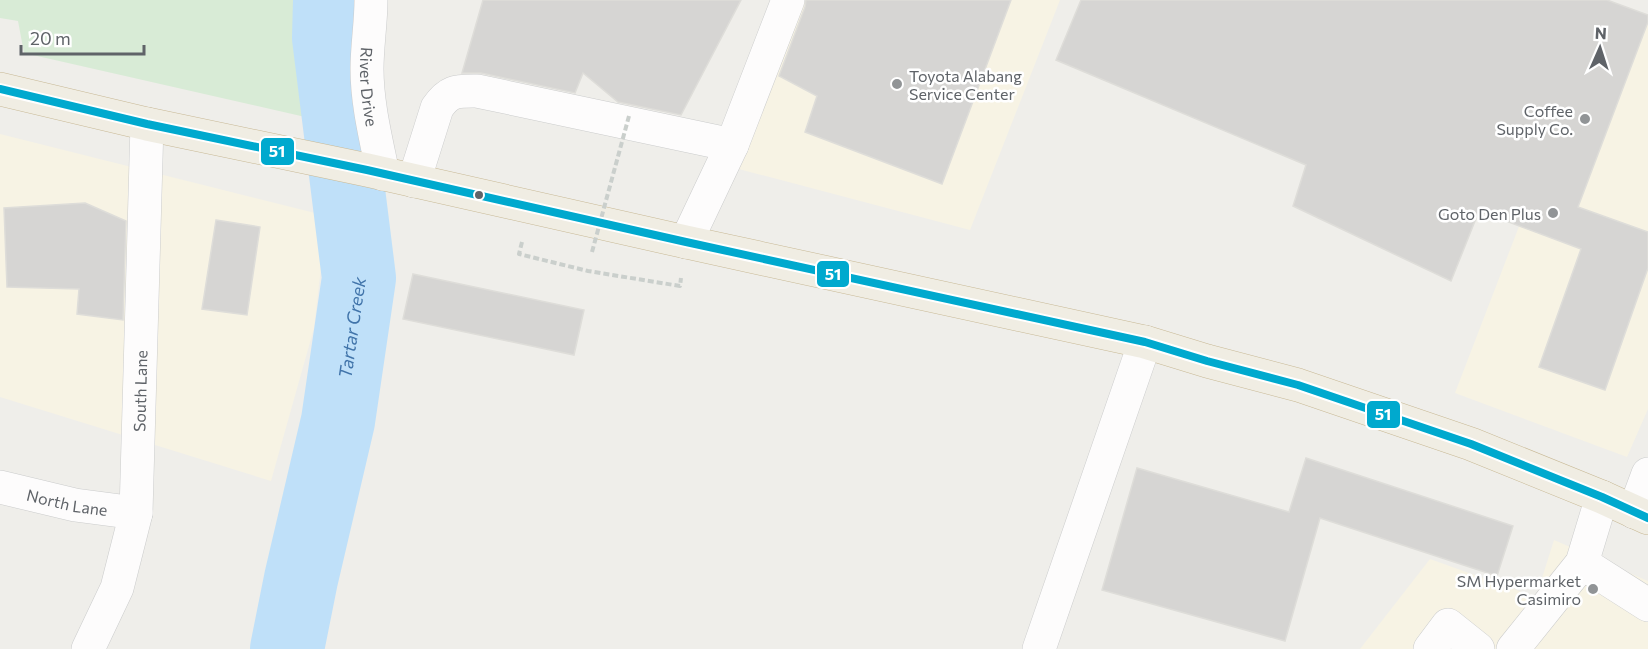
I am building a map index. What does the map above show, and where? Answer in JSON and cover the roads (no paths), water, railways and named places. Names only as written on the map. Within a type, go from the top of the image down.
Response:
[{"type":"highway","points":[[0,89],[147,124],[1145,342],[1298,385],[1471,444],[1602,496],[1641,515]]},
{"type":"street","name":"River Drive","points":[[371,0],[367,68],[375,172]]},
{"type":"street","points":[[687,242],[732,146],[788,0]]},
{"type":"street","points":[[414,181],[437,108],[444,98],[455,91],[477,91],[732,146]]},
{"type":"street","name":"South Lane","points":[[88,649],[117,588],[136,513],[147,124]]},
{"type":"street","points":[[1039,649],[1145,342]]},
{"type":"street","points":[[1641,515],[1648,474]]},
{"type":"street","name":"North Lane","points":[[0,487],[75,505],[136,513]]},
{"type":"street","points":[[1514,649],[1582,563],[1602,496]]},
{"type":"street","points":[[1582,563],[1648,605]]},
{"type":"street","points":[[1430,649],[1448,625],[1478,649]]},
{"type":"waterway","name":"Tartar Creek","points":[[287,649],[338,421],[359,278],[329,38],[330,0]]},
{"type":"place","name":"Toyota Alabang Service Center","points":[[897,84]]},
{"type":"place","name":"Coffee Supply Co.","points":[[1585,119]]},
{"type":"place","name":"Goto Den Plus","points":[[1553,213]]},
{"type":"place","name":"SM Hypermarket Casimiro","points":[[1593,589]]}]
